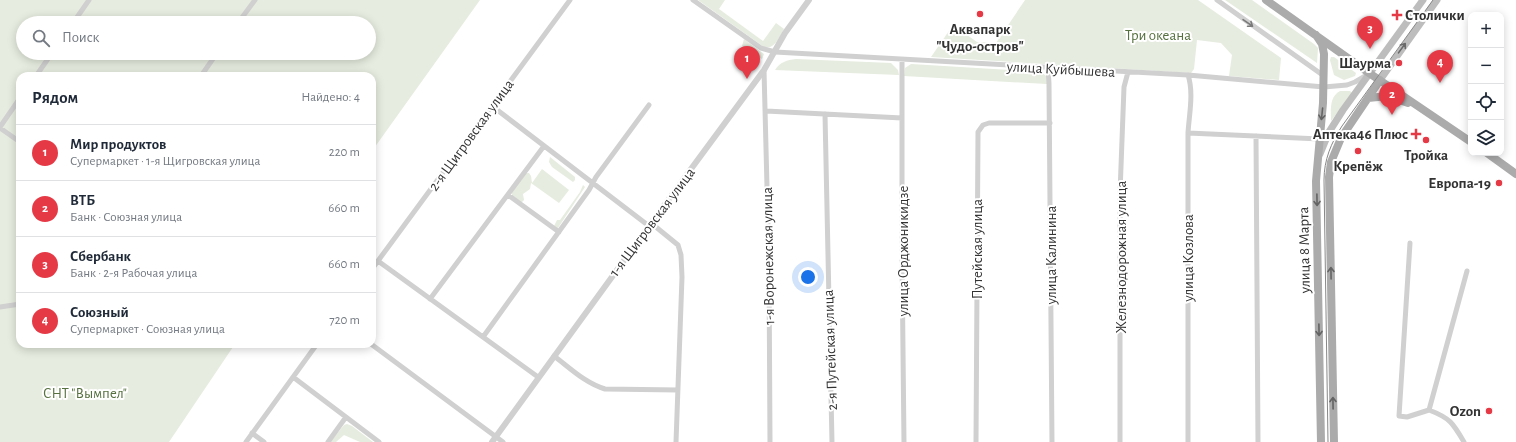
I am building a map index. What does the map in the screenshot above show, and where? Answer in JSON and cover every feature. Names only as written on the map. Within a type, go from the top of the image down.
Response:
[{"type":"main road","points":[[1266,0],[1369,73],[1468,140]]},
{"type":"main road","name":"улица 8 Марта","points":[[1321,442],[1317,161],[1329,132],[1369,73],[1423,0]]},
{"type":"main road","points":[[1380,80],[1437,0]]},
{"type":"main road","points":[[1316,35],[1323,48],[1324,76],[1317,161]]},
{"type":"main road","name":"улица 8 Марта","points":[[1334,442],[1329,177],[1331,162],[1341,138],[1380,80]]},
{"type":"main road","points":[[1368,98],[1388,96],[1409,103],[1432,115]]},
{"type":"main road","points":[[1491,156],[1516,174]]},
{"type":"street","points":[[78,16],[89,0]]},
{"type":"street","points":[[243,16],[255,0]]},
{"type":"street","name":"2-я Щигровская улица","points":[[376,264],[570,0]]},
{"type":"street","name":"улица Куйбышева","points":[[693,0],[761,48],[775,52],[1188,75],[1324,87],[1348,85],[1369,73]]},
{"type":"street","name":"1-я Щигровская улица","points":[[492,442],[538,377],[764,70],[785,33],[809,0]]},
{"type":"street","points":[[1217,0],[1324,76]]},
{"type":"street","points":[[39,72],[47,60]]},
{"type":"street","points":[[204,72],[212,60]]},
{"type":"street","name":"улица Орджоникидзе","points":[[902,60],[904,442]]},
{"type":"street","name":"улица Калинина","points":[[1048,68],[1050,123],[1052,442]]},
{"type":"street","name":"1-я Воронежская улица","points":[[764,70],[766,111],[770,442]]},
{"type":"street","name":"Железнодорожная улица","points":[[1120,442],[1120,193],[1124,87],[1128,72]]},
{"type":"street","name":"улица Козлова","points":[[1188,75],[1190,82],[1188,133],[1188,442]]},
{"type":"street","points":[[16,104],[0,127],[16,139]]},
{"type":"street","points":[[483,337],[649,105]]},
{"type":"street","points":[[492,106],[592,184],[678,245],[681,255],[682,277],[676,442]]},
{"type":"street","points":[[766,111],[902,118]]},
{"type":"street","name":"2-я Путейская улица","points":[[824,114],[832,442]]},
{"type":"street","name":"Путейская улица","points":[[976,442],[977,136],[983,125],[989,123],[1050,123]]},
{"type":"street","points":[[1188,133],[1320,139]]},
{"type":"street","points":[[1256,136],[1258,442]]},
{"type":"street","points":[[430,300],[544,146]]},
{"type":"street","points":[[508,195],[559,232]]},
{"type":"street","points":[[1410,243],[1398,415],[1401,417],[1407,417],[1429,410],[1444,416],[1451,422],[1464,442]]},
{"type":"street","points":[[378,261],[538,377]]},
{"type":"street","points":[[1429,410],[1467,271]]},
{"type":"street","points":[[0,307],[16,305]]},
{"type":"street","points":[[246,442],[315,348]]},
{"type":"street","points":[[376,348],[503,442]]},
{"type":"street","points":[[554,356],[587,382],[605,389],[678,390]]},
{"type":"street","points":[[293,378],[379,442]]},
{"type":"street","points":[[328,442],[346,417]]},
{"type":"street","points":[[252,434],[264,442]]},
{"type":"green space","name":"СНТ \"Вымпел\"","points":[[0,0],[480,0],[376,145],[376,72],[16,72],[16,348],[232,348],[169,442],[0,442]]},
{"type":"green space","points":[[698,0],[725,0],[719,9],[763,41],[776,23],[784,29],[774,45],[771,47],[764,47]]},
{"type":"green space","name":"Три океана","points":[[1025,0],[1198,0],[1281,58],[1279,80],[1229,76],[1232,55],[1221,43],[1197,40],[1194,69],[1191,73],[931,57],[953,25],[977,42],[996,43]]},
{"type":"green space","points":[[1225,0],[1252,0],[1314,44],[1318,48],[1317,63]]},
{"type":"green space","points":[[744,39],[764,54],[762,59],[742,46]]},
{"type":"green space","points":[[1331,57],[1334,57],[1356,73],[1355,76],[1344,80],[1334,75],[1330,60]]},
{"type":"green space","points":[[796,59],[891,63],[898,70],[899,75],[775,70],[784,62]]},
{"type":"green space","points":[[911,64],[1041,72],[1046,76],[1047,84],[904,76],[905,68]]},
{"type":"green space","points":[[1340,91],[1350,91],[1352,93],[1331,121],[1332,100]]},
{"type":"green space","points":[[550,157],[575,177],[573,182],[552,167],[549,162]]},
{"type":"green space","points":[[542,169],[569,190],[559,203],[531,183],[530,189],[523,194],[524,200],[521,203],[512,196],[512,192],[526,173],[529,173],[531,176],[532,183]]},
{"type":"green space","points":[[583,185],[585,187],[558,228],[555,228],[554,226],[557,220],[560,220],[580,192]]},
{"type":"green space","points":[[347,424],[352,426],[373,442],[360,442],[344,435],[336,442],[330,442],[344,425]]},
{"type":"tram line","points":[[1328,442],[1325,166],[1331,145],[1342,126],[1433,0]]},
{"type":"place","name":"Аквапарк \"Чудо-остров\"","points":[[980,14]]},
{"type":"place","name":"Столички","points":[[1397,15]]},
{"type":"place","name":"Сбербанк","points":[[1370,49]]},
{"type":"place","name":"Шаурма","points":[[1399,63]]},
{"type":"place","name":"Мир продуктов","points":[[747,79]]},
{"type":"place","name":"Союзный","points":[[1440,83]]},
{"type":"place","name":"ВТБ","points":[[1392,115]]},
{"type":"place","name":"Аптека46 Плюс","points":[[1416,134]]},
{"type":"place","name":"Тройка","points":[[1426,140]]},
{"type":"place","name":"Крепёж","points":[[1358,151]]},
{"type":"place","name":"Европа-19","points":[[1499,183]]},
{"type":"place","name":"Ozon","points":[[1489,411]]}]
